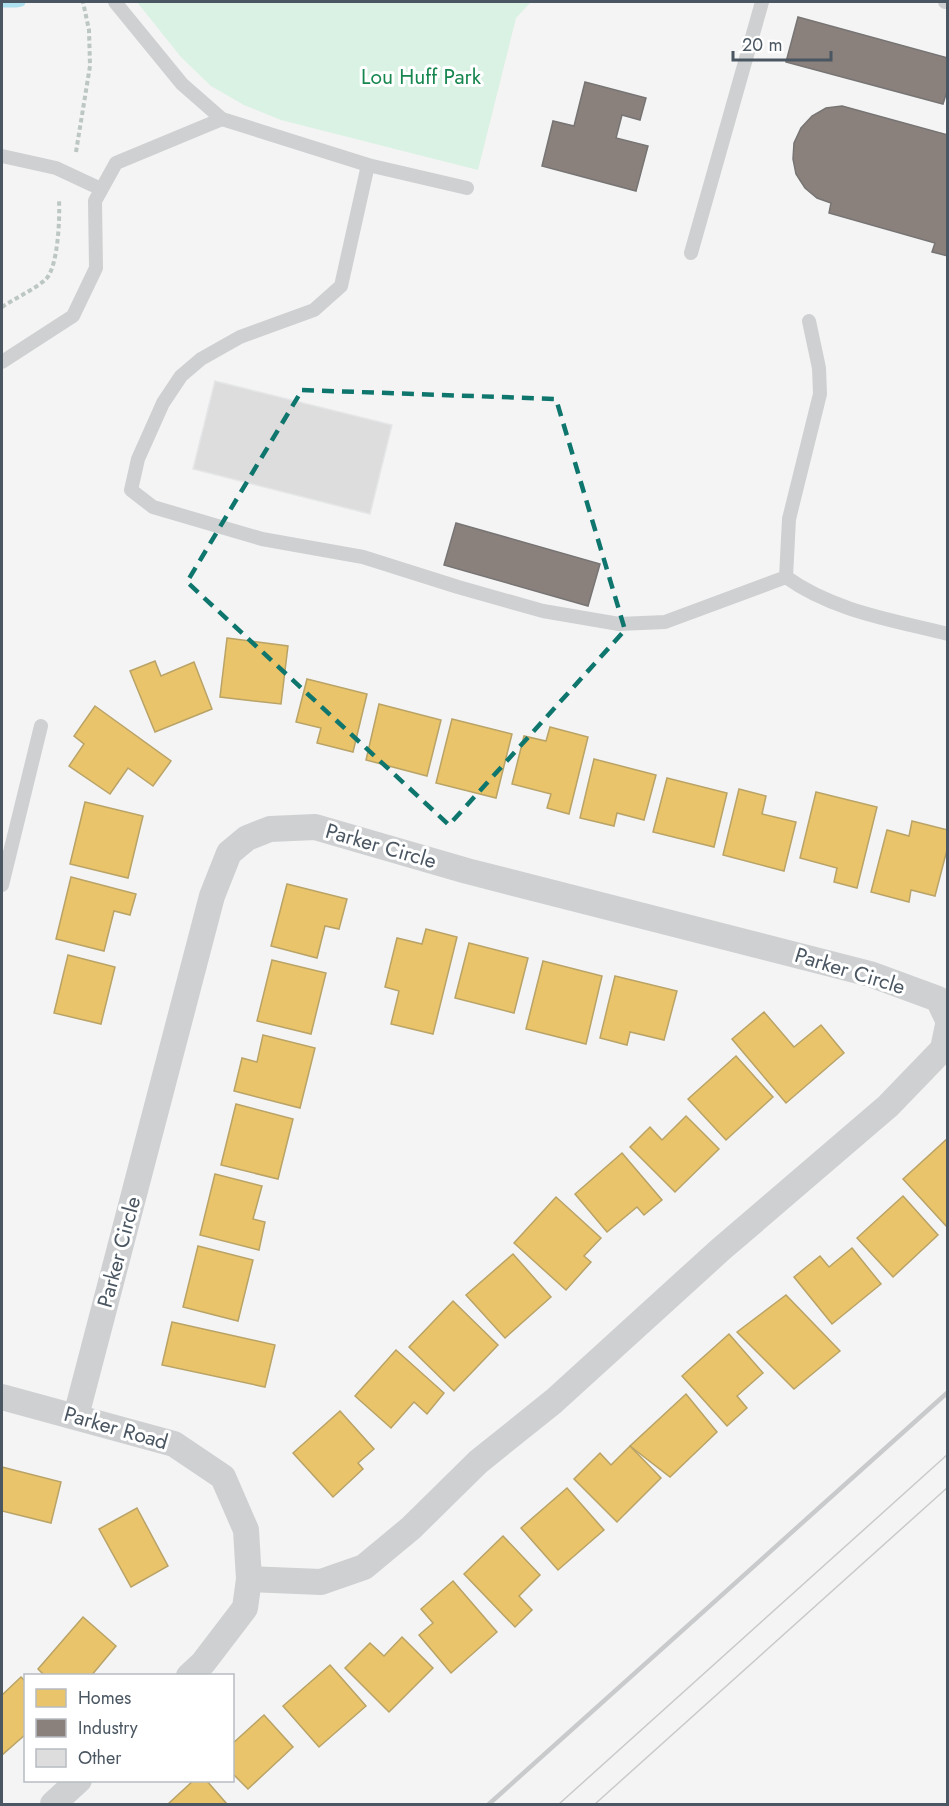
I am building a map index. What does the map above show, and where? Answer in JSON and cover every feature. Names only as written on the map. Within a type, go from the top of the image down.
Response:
[{"type":"street","name":"Parker Circle","points":[[76,1416],[212,896],[229,853],[247,838],[270,829],[315,827],[467,870],[870,974],[938,999],[948,1020]]},
{"type":"street","points":[[249,1579],[321,1582],[364,1567],[411,1528],[478,1462],[554,1401],[720,1250],[888,1106],[943,1049],[948,1025]]},
{"type":"street","name":"Parker Road","points":[[2,1396],[174,1444],[224,1477],[246,1530],[249,1579],[245,1608],[203,1663],[191,1674]]},
{"type":"street","points":[[53,1804],[76,1782]]},
{"type":"lane","points":[[115,2],[182,84],[222,119],[368,165],[466,188]]},
{"type":"lane","points":[[691,253],[762,2]]},
{"type":"lane","points":[[2,362],[73,316],[96,268],[95,201],[116,163],[222,119]]},
{"type":"lane","points":[[2,156],[56,168],[101,189]]},
{"type":"lane","points":[[368,165],[341,286],[314,310],[240,337],[201,359],[181,376],[163,403],[138,459],[132,490],[153,507],[261,539],[363,557],[543,611],[619,624],[665,622],[786,577]]},
{"type":"lane","points":[[786,577],[789,519],[820,394],[819,368],[809,321]]},
{"type":"lane","points":[[786,577],[804,590],[842,606],[948,634]]},
{"type":"lane","points":[[2,885],[41,726]]},
{"type":"path","points":[[75,159],[90,66],[89,30],[83,2]]},
{"type":"path","points":[[2,307],[47,278],[53,262],[60,226],[59,201]]},
{"type":"highlighted area","points":[[302,390],[556,399],[625,630],[449,825],[187,582]]},
{"type":"green space","name":"Lou Huff Park","points":[[137,2],[531,2],[516,18],[478,170],[281,120],[244,105],[211,86],[181,57]]},
{"type":"building: Homes","points":[[227,638],[288,646],[281,704],[220,697]]},
{"type":"building: Homes","points":[[155,661],[161,676],[194,662],[212,709],[155,732],[130,671]]},
{"type":"building: Homes","points":[[307,679],[367,694],[353,752],[317,743],[321,728],[296,722]]},
{"type":"building: Homes","points":[[379,704],[441,720],[427,776],[366,760]]},
{"type":"building: Homes","points":[[95,706],[171,761],[153,786],[128,768],[110,794],[69,766],[84,744],[74,736]]},
{"type":"building: Homes","points":[[452,719],[512,734],[496,798],[436,783]]},
{"type":"building: Homes","points":[[550,727],[588,737],[569,814],[547,808],[551,794],[512,784],[524,736],[546,741]]},
{"type":"building: Homes","points":[[594,759],[656,775],[644,820],[617,813],[614,826],[580,818]]},
{"type":"building: Homes","points":[[667,778],[727,793],[714,847],[653,832]]},
{"type":"building: Homes","points":[[739,789],[766,796],[762,814],[796,822],[784,871],[723,855]]},
{"type":"building: Homes","points":[[816,792],[877,807],[857,888],[834,882],[837,868],[800,858]]},
{"type":"building: Homes","points":[[85,802],[143,816],[128,878],[70,864]]},
{"type":"building: Homes","points":[[912,821],[948,830],[948,846],[935,896],[911,890],[909,902],[871,892],[887,830],[909,836]]},
{"type":"building: Homes","points":[[71,877],[136,894],[130,915],[114,911],[104,951],[56,939]]},
{"type":"building: Homes","points":[[287,884],[347,899],[339,929],[325,926],[317,958],[271,946]]},
{"type":"building: Homes","points":[[426,929],[457,937],[433,1034],[391,1024],[399,991],[385,987],[397,938],[422,944]]},
{"type":"building: Homes","points":[[469,943],[528,958],[514,1013],[455,998]]},
{"type":"building: Homes","points":[[68,955],[115,967],[101,1024],[54,1013]]},
{"type":"building: Homes","points":[[272,960],[326,973],[311,1034],[257,1021]]},
{"type":"building: Homes","points":[[543,961],[602,976],[586,1044],[526,1029]]},
{"type":"building: Homes","points":[[615,976],[677,991],[664,1040],[630,1032],[627,1045],[600,1038]]},
{"type":"building: Homes","points":[[764,1012],[794,1047],[821,1025],[844,1053],[786,1103],[732,1039]]},
{"type":"building: Homes","points":[[263,1035],[315,1048],[300,1108],[234,1091],[242,1058],[257,1062]]},
{"type":"building: Homes","points":[[736,1056],[773,1097],[726,1140],[688,1099]]},
{"type":"building: Homes","points":[[236,1104],[293,1119],[278,1179],[221,1165]]},
{"type":"building: Homes","points":[[686,1116],[719,1149],[675,1192],[630,1147],[650,1127],[662,1140]]},
{"type":"building: Homes","points":[[948,1138],[948,1227],[947,1227],[903,1179]]},
{"type":"building: Homes","points":[[622,1153],[662,1200],[644,1215],[637,1207],[607,1232],[575,1194]]},
{"type":"building: Homes","points":[[215,1174],[262,1186],[253,1219],[265,1222],[259,1250],[200,1235]]},
{"type":"building: Homes","points":[[903,1196],[938,1235],[893,1277],[857,1238]]},
{"type":"building: Homes","points":[[556,1197],[601,1238],[584,1256],[591,1262],[566,1290],[514,1243]]},
{"type":"building: Homes","points":[[198,1246],[253,1260],[238,1321],[183,1307]]},
{"type":"building: Homes","points":[[852,1248],[881,1284],[832,1324],[794,1277],[820,1256],[829,1267]]},
{"type":"building: Homes","points":[[513,1254],[551,1297],[505,1338],[466,1295]]},
{"type":"building: Homes","points":[[786,1295],[840,1351],[794,1389],[737,1332]]},
{"type":"building: Homes","points":[[453,1301],[498,1345],[454,1391],[409,1347]]},
{"type":"building: Homes","points":[[172,1322],[275,1345],[265,1387],[162,1365]]},
{"type":"building: Homes","points":[[729,1334],[763,1373],[737,1396],[747,1408],[727,1426],[682,1376]]},
{"type":"building: Homes","points":[[396,1350],[444,1393],[427,1414],[414,1402],[391,1428],[355,1396]]},
{"type":"building: Homes","points":[[686,1394],[717,1432],[670,1477],[630,1446]]},
{"type":"building: Homes","points":[[340,1411],[374,1449],[358,1463],[363,1469],[333,1497],[293,1453]]},
{"type":"building: Homes","points":[[630,1446],[661,1478],[617,1522],[574,1479],[600,1453],[611,1465]]},
{"type":"building: Homes","points":[[2,1467],[61,1482],[51,1523],[2,1511]]},
{"type":"building: Homes","points":[[567,1488],[604,1530],[558,1570],[521,1528]]},
{"type":"building: Homes","points":[[137,1508],[168,1566],[131,1587],[99,1529]]},
{"type":"building: Homes","points":[[503,1536],[540,1575],[519,1596],[532,1610],[515,1627],[464,1574]]},
{"type":"building: Homes","points":[[453,1581],[497,1632],[451,1673],[419,1635],[433,1623],[421,1609]]},
{"type":"building: Homes","points":[[83,1617],[116,1646],[93,1674],[43,1674],[38,1669]]},
{"type":"building: Homes","points":[[402,1637],[433,1668],[389,1712],[345,1668],[370,1643],[384,1656]]},
{"type":"building: Homes","points":[[330,1665],[366,1706],[319,1747],[283,1706]]},
{"type":"building: Homes","points":[[21,1677],[24,1680],[24,1736],[2,1755],[2,1695]]},
{"type":"building: Homes","points":[[264,1715],[293,1747],[248,1789],[234,1775],[234,1742]]},
{"type":"building: Homes","points":[[192,1782],[208,1782],[227,1804],[168,1804]]},
{"type":"building: Industry","points":[[798,17],[948,58],[948,88],[943,104],[786,62]]},
{"type":"building: Industry","points":[[585,82],[646,98],[640,120],[622,115],[616,138],[648,146],[636,191],[542,166],[553,121],[574,126]]},
{"type":"building: Industry","points":[[842,106],[948,135],[948,256],[932,252],[935,243],[829,213],[831,203],[817,198],[805,188],[796,174],[793,159],[794,143],[801,128],[812,116],[826,108]]},
{"type":"building: Industry","points":[[456,523],[600,564],[588,606],[444,565]]},
{"type":"building: Other","points":[[215,381],[392,425],[370,514],[193,469]]},
{"type":"waterway","points":[[2,3],[21,2]]},
{"type":"tram line","points":[[559,1804],[948,1454]]},
{"type":"tram line","points":[[595,1804],[948,1487]]},
{"type":"railway","points":[[489,1804],[948,1392]]}]
